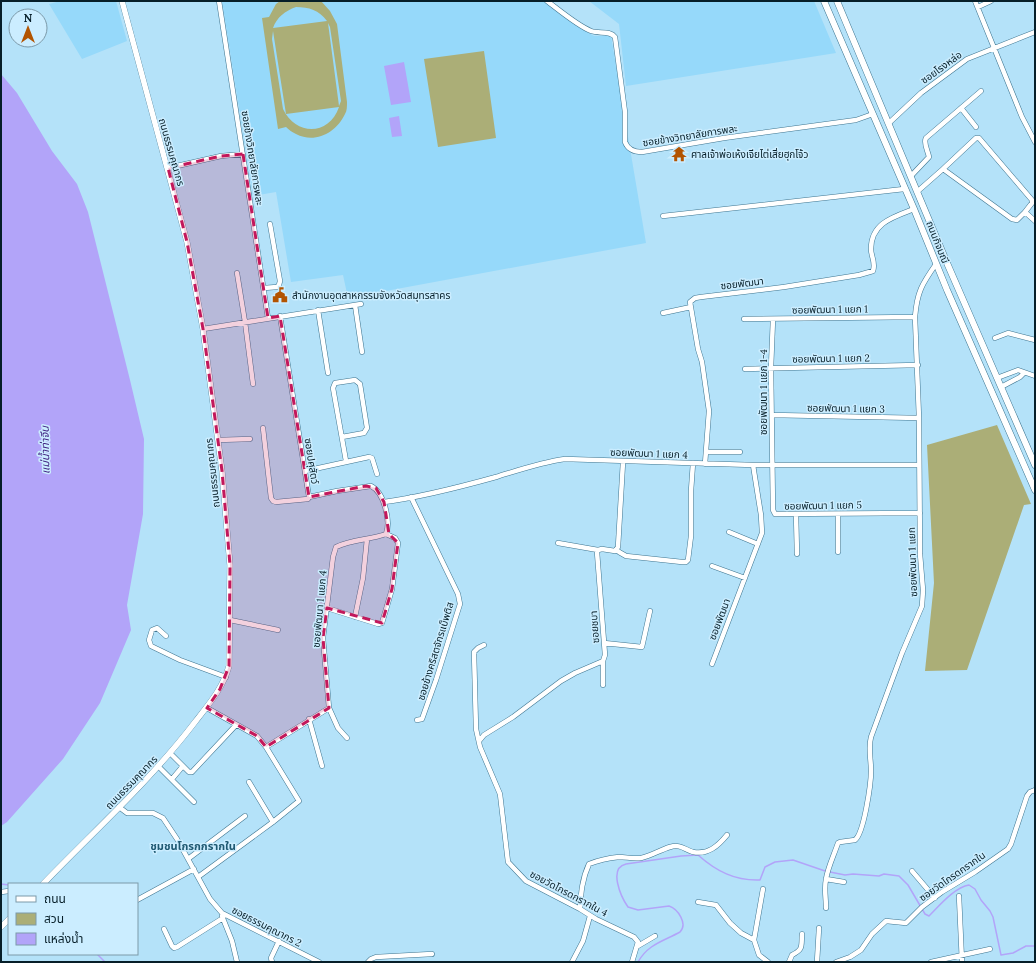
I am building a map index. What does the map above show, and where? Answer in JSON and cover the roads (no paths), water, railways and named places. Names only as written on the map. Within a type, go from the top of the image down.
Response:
[{"type":"main road","name":"ถนนกิจมณี","points":[[824,1],[904,189],[914,209],[936,264],[1035,490]]},
{"type":"main road","name":"ถนนกิจมณี","points":[[837,1],[1035,465]]},
{"type":"street","name":"ถนนธรรมคุณากร","points":[[44,883],[170,753],[207,708],[220,689],[226,677],[229,666],[230,565],[222,471],[196,284],[168,168],[122,1]]},
{"type":"street","name":"ซอยข้างวิทยาลัยการพละ","points":[[219,1],[268,318]]},
{"type":"street","name":"ซอยข้างวิทยาลัยการพละ","points":[[547,1],[588,30],[597,33],[610,33],[615,37],[624,112],[625,142],[627,146],[635,152],[856,120],[873,114]]},
{"type":"street","points":[[975,1],[995,47],[1022,117],[1035,142]]},
{"type":"street","points":[[978,7],[991,1]]},
{"type":"street","name":"ซอยโรงหล่อ","points":[[889,123],[921,93],[966,59],[1035,32]]},
{"type":"street","points":[[911,176],[929,157],[928,150],[924,143],[926,138],[980,91]]},
{"type":"street","points":[[961,108],[976,127]]},
{"type":"street","points":[[918,191],[976,138],[979,138],[1032,200],[1032,203],[1019,219],[1014,220],[943,169]]},
{"type":"street","points":[[168,168],[221,156],[243,154]]},
{"type":"street","points":[[663,216],[904,189]]},
{"type":"street","name":"ซอยพัฒนา","points":[[690,307],[690,302],[695,298],[791,286],[859,275],[873,271],[875,263],[871,251],[873,237],[879,226],[892,218],[914,209]]},
{"type":"street","points":[[1025,212],[1035,221]]},
{"type":"street","points":[[264,288],[277,287],[280,282],[270,224]]},
{"type":"street","name":"ซอยพัฒนา 1 แยก","points":[[826,908],[826,896],[824,891],[826,879],[838,843],[855,840],[858,838],[870,790],[871,769],[869,750],[871,737],[902,653],[922,606],[923,590],[920,554],[916,302],[919,291],[936,264]]},
{"type":"street","points":[[237,273],[253,384]]},
{"type":"street","points":[[203,329],[362,304]]},
{"type":"street","points":[[355,305],[362,352]]},
{"type":"street","points":[[663,313],[690,307],[702,362],[709,411],[705,464]]},
{"type":"street","points":[[318,310],[328,373]]},
{"type":"street","name":"ซอยปศุสัตว์","points":[[263,428],[271,498],[276,502],[308,499],[309,497],[280,316]]},
{"type":"street","name":"ซอยพัฒนา 1 แยก 1","points":[[744,319],[916,317]]},
{"type":"street","name":"ซอยพัฒนา 1 แยก 1-4","points":[[772,465],[771,368],[773,319]]},
{"type":"street","points":[[995,338],[1008,333],[1035,340]]},
{"type":"street","name":"ซอยพัฒนา 1 แยก 2","points":[[745,369],[918,365]]},
{"type":"street","points":[[997,378],[1018,370],[1035,376]]},
{"type":"street","points":[[1002,387],[1020,377],[1024,373]]},
{"type":"street","points":[[342,437],[364,433],[367,428],[360,384],[355,380],[335,383],[334,385],[342,437],[346,461]]},
{"type":"street","name":"ซอยพัฒนา 1 แยก 3","points":[[772,415],[919,418]]},
{"type":"street","points":[[218,440],[250,439]]},
{"type":"street","points":[[706,452],[740,452]]},
{"type":"street","points":[[305,471],[369,456],[372,458],[377,474]]},
{"type":"street","name":"ซอยพัฒนา 1 แยก 4","points":[[384,502],[485,480],[558,460],[573,459],[623,462],[753,465],[919,465]]},
{"type":"street","points":[[617,550],[623,462]]},
{"type":"street","points":[[558,543],[598,550],[617,550],[626,556],[686,562],[688,560],[691,536],[691,491],[693,463]]},
{"type":"street","name":"ซอยพัฒนา","points":[[712,664],[762,533],[753,465]]},
{"type":"street","name":"ซอยพัฒนา 1 แยก 5","points":[[772,465],[773,510],[775,514],[920,513]]},
{"type":"street","points":[[309,497],[344,489],[371,486],[379,492],[384,502],[388,529],[386,534],[395,538],[398,543],[392,589],[382,623],[378,624],[327,608]]},
{"type":"street","name":"ซอยข้างคริสตจักรแบ็พติส","points":[[411,497],[458,594],[460,604],[422,719],[417,720]]},
{"type":"street","points":[[796,514],[797,554]]},
{"type":"street","points":[[838,514],[838,552]]},
{"type":"street","points":[[729,532],[758,544]]},
{"type":"street","name":"ซอยพัฒนา 1 แยก 4","points":[[347,738],[338,728],[329,708],[324,659],[323,638],[333,557],[336,547],[342,544],[386,534]]},
{"type":"street","points":[[355,617],[363,578],[367,539]]},
{"type":"street","name":"ซอยชบา","points":[[598,550],[597,555],[605,655],[602,685]]},
{"type":"street","points":[[712,566],[745,578]]},
{"type":"street","points":[[604,643],[642,647],[650,611]]},
{"type":"street","points":[[230,620],[278,630]]},
{"type":"street","points":[[166,636],[157,628],[152,630],[149,640],[151,646],[180,660],[226,677]]},
{"type":"street","name":"ซอยวัดโกรดกรากใน 4","points":[[484,645],[474,652],[476,730],[500,794],[508,862],[526,881],[590,916],[634,937],[638,942],[638,946]]},
{"type":"street","points":[[479,740],[575,672],[604,661]]},
{"type":"street","points":[[198,877],[299,801],[266,747],[257,736],[207,708]]},
{"type":"street","points":[[266,747],[329,708]]},
{"type":"street","points":[[309,720],[322,766]]},
{"type":"street","points":[[170,753],[189,772],[192,772],[236,725]]},
{"type":"street","points":[[158,766],[194,802]]},
{"type":"street","points":[[172,779],[183,766]]},
{"type":"street","points":[[249,782],[273,822]]},
{"type":"street","name":"ซอยวัดโกรดกรากใน","points":[[836,962],[850,957],[861,950],[872,934],[886,921],[906,923],[954,884],[975,872],[1008,849],[1027,796],[1030,792],[1035,790]]},
{"type":"street","name":"ซอยธรรมคุณากร 2","points":[[119,807],[127,813],[153,813],[166,821],[210,899],[222,913],[319,962]]},
{"type":"street","points":[[188,859],[245,816]]},
{"type":"street","points":[[580,910],[582,883],[589,864],[599,860],[621,857],[641,858],[658,853],[670,847],[682,846],[693,852],[707,852],[722,841],[727,835]]},
{"type":"street","points":[[138,899],[194,870]]},
{"type":"street","points":[[912,870],[935,898]]},
{"type":"street","points":[[826,879],[844,882]]},
{"type":"street","points":[[763,889],[754,940],[759,955],[768,962]]},
{"type":"street","points":[[959,896],[962,962]]},
{"type":"street","points":[[698,902],[716,905],[730,923],[741,933],[754,940]]},
{"type":"street","points":[[217,908],[223,918],[232,941],[236,962]]},
{"type":"street","points":[[572,962],[583,942],[590,916]]},
{"type":"street","points":[[164,929],[174,948],[223,918]]},
{"type":"street","points":[[817,962],[819,928]]},
{"type":"street","points":[[789,962],[792,955],[800,950],[802,946],[802,934]]},
{"type":"street","points":[[632,962],[638,946],[655,936]]},
{"type":"street","points":[[272,962],[271,958],[279,941]]},
{"type":"street","points":[[931,962],[990,949]]},
{"type":"street","points":[[368,962],[376,957],[432,954]]},
{"type":"water","points":[[404,62],[411,102],[391,105],[384,66]]},
{"type":"water","name":"แม่น้ำท่าจีน","points":[[1,74],[17,93],[52,151],[77,184],[88,212],[144,439],[143,514],[127,605],[131,630],[100,703],[63,759],[7,822],[1,826]]},
{"type":"water","points":[[399,116],[402,136],[392,137],[389,118]]},
{"type":"waterway","points":[[638,962],[651,947],[680,932],[683,925],[679,913],[669,906],[638,910],[628,907],[622,897],[618,883],[618,871],[626,864],[698,855],[712,866],[726,874],[751,880],[760,880],[765,867],[775,862],[793,860],[825,871],[845,875],[853,874],[879,876],[884,874],[899,876],[908,885],[925,914],[929,916],[942,902],[958,889],[969,885],[975,889],[993,917],[1001,955],[1013,953],[1026,946],[1035,946]]},
{"type":"waterway","points":[[1,884],[8,885]]},
{"type":"waterway","points":[[98,955],[105,962]]},
{"type":"place","name":"ศาลเจ้าพ่อเห้งเจียไต่เสี่ยฮุกโจ้ว","points":[[679,154]]},
{"type":"place","name":"สำนักงานอุตสาหกรรมจังหวัดสมุทรสาคร","points":[[280,295]]},
{"type":"district","name":"ชุมชนโกรกกรากใน","points":[[193,846]]}]
